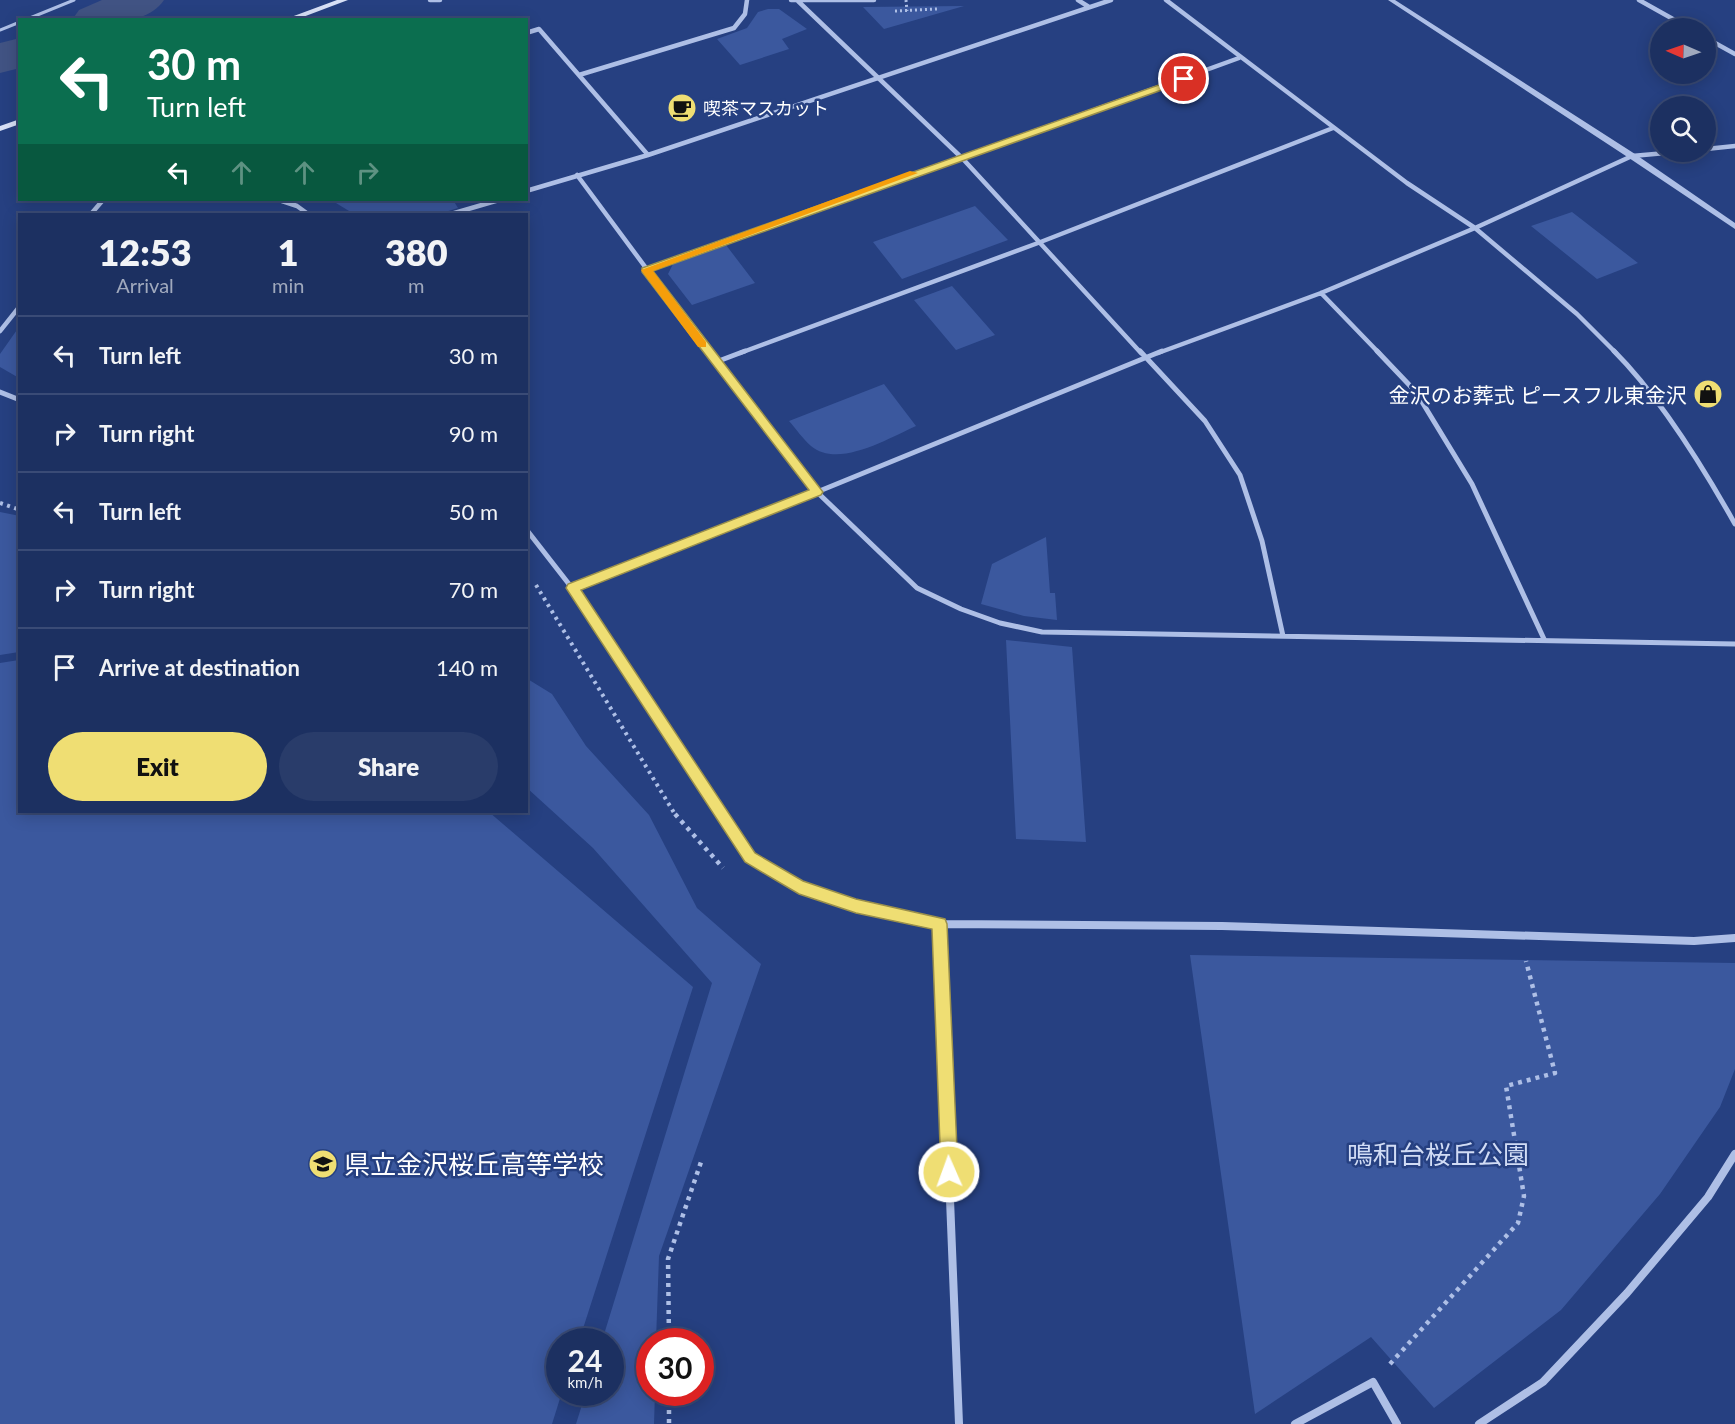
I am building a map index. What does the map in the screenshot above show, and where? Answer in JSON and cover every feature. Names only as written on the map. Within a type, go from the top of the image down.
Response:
[{"type":"main road","points":[[292,18],[344,0]]},
{"type":"main road","points":[[0,129],[18,122]]},
{"type":"street","points":[[430,0],[440,0]]},
{"type":"street","points":[[579,75],[734,28],[745,14],[747,0]]},
{"type":"street","points":[[791,0],[874,0]]},
{"type":"street","points":[[798,0],[963,159],[1038,243],[1205,421],[1240,475],[1262,541],[1282,636]]},
{"type":"street","points":[[1078,0],[1089,7]]},
{"type":"street","points":[[528,190],[648,155],[1111,0]]},
{"type":"street","points":[[1166,0],[1239,58],[1269,78],[1407,183],[1475,228],[1577,314],[1635,372],[1711,481],[1735,524]]},
{"type":"street","points":[[1391,0],[1632,156],[1735,227]]},
{"type":"street","points":[[1639,0],[1671,18]]},
{"type":"street","points":[[528,32],[539,29],[648,155]]},
{"type":"street","points":[[1716,44],[1735,54]]},
{"type":"street","points":[[646,270],[901,178],[963,159],[1239,58]]},
{"type":"street","points":[[716,362],[1038,243],[1333,128]]},
{"type":"street","points":[[1716,148],[1735,146]]},
{"type":"street","points":[[572,588],[817,492],[1147,357],[1321,293],[1475,228],[1632,156],[1650,154]]},
{"type":"street","points":[[577,175],[646,270],[817,492],[917,588],[961,609],[1000,623],[1042,632],[1735,644]]},
{"type":"street","points":[[92,213],[102,201]]},
{"type":"street","points":[[282,201],[297,206],[307,213]]},
{"type":"street","points":[[454,213],[496,201]]},
{"type":"street","points":[[1321,293],[1416,392],[1472,484],[1544,639]]},
{"type":"street","points":[[0,331],[18,308]]},
{"type":"street","points":[[0,392],[18,399]]},
{"type":"street","points":[[528,532],[572,588],[750,858],[799,886],[856,906],[939,924],[1222,926],[1694,941],[1735,938]]},
{"type":"street","points":[[939,924],[959,1424]]},
{"type":"street","points":[[1479,1424],[1543,1382],[1627,1293],[1708,1197],[1735,1154]]},
{"type":"street","points":[[1295,1424],[1373,1382],[1397,1424]]},
{"type":"lane","points":[[30,18],[74,0]]},
{"type":"lane","points":[[0,30],[18,23]]},
{"type":"path","points":[[906,0],[907,11]]},
{"type":"path","points":[[888,12],[938,9]]},
{"type":"path","points":[[0,503],[18,509]]},
{"type":"path","points":[[532,580],[675,815],[721,866],[730,872]]},
{"type":"path","points":[[1373,1382],[1518,1223],[1524,1196],[1506,1086],[1555,1073],[1524,953]]},
{"type":"path","points":[[669,1328],[668,1259],[701,1162]]},
{"type":"path","points":[[669,1406],[669,1424]]},
{"type":"green space","points":[[964,6],[884,29],[863,7]]},
{"type":"green space","points":[[779,9],[807,29],[782,39],[789,49],[740,65],[717,39],[747,28],[758,12]]},
{"type":"green space","points":[[333,201],[454,201],[458,208],[442,213],[352,213]]},
{"type":"green space","points":[[975,206],[1008,240],[902,279],[873,242]]},
{"type":"green space","points":[[1572,212],[1638,263],[1597,279],[1531,226]]},
{"type":"green space","points":[[726,245],[755,283],[692,305],[668,274],[673,264]]},
{"type":"green space","points":[[952,286],[995,335],[956,350],[914,300]]},
{"type":"green space","points":[[18,328],[18,377],[0,367],[0,354]]},
{"type":"green space","points":[[884,384],[916,426],[878,444],[849,453],[822,452],[811,446],[789,421]]},
{"type":"green space","points":[[0,512],[18,516],[18,652],[0,655]]},
{"type":"green space","points":[[1046,537],[1050,593],[1055,593],[1057,620],[1024,616],[981,604],[992,564]]},
{"type":"green space","points":[[1006,640],[1072,647],[1086,842],[1016,839]]},
{"type":"green space","name":"県立金沢桜丘高等学校","points":[[18,660],[18,813],[490,813],[693,987],[583,1328],[546,1328],[546,1406],[558,1406],[552,1424],[0,1424],[0,663]]},
{"type":"green space","points":[[528,679],[552,694],[586,746],[649,815],[697,908],[761,964],[659,1256],[656,1328],[636,1328],[636,1406],[655,1406],[654,1424],[576,1424],[582,1406],[624,1406],[624,1328],[606,1328],[712,983],[593,848],[528,789]]},
{"type":"green space","name":"鳴和台桜丘公園","points":[[1190,955],[1735,963],[1735,1069],[1720,1107],[1660,1194],[1561,1310],[1434,1408],[1371,1337],[1255,1414]]},
{"type":"waterway","points":[[100,18],[141,0]]},
{"type":"waterway","points":[[0,59],[18,53]]},
{"type":"slow traffic","points":[[702,344],[646,270],[914,173]]},
{"type":"place","name":"喫茶マスカット","points":[[682,108]]},
{"type":"place","name":"金沢のお葬式 ピースフル東金沢","points":[[1708,394]]},
{"type":"place","name":"県立金沢桜丘高等学校","points":[[323,1164]]},
{"type":"route","points":[[949,1172],[939,924],[856,906],[799,886],[750,858],[572,588],[817,492],[646,270],[1184,79]]}]
